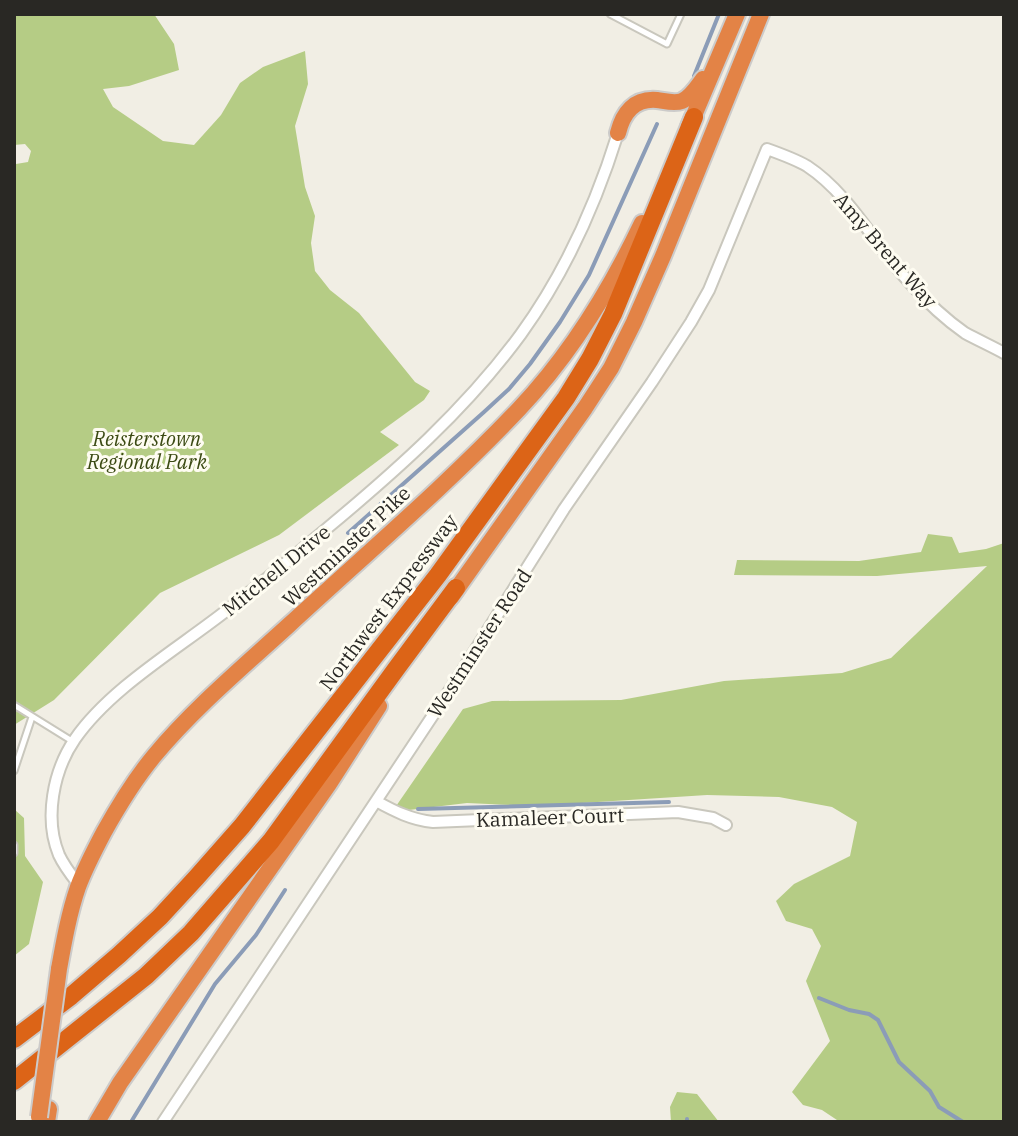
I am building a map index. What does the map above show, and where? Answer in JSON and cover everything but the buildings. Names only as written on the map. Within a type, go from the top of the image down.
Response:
[{"type":"highway","name":"Westminster Pike","points":[[43,1117],[64,966],[64,941],[79,885],[94,850],[131,787],[155,755],[232,677],[490,438],[521,408],[550,373],[594,312],[620,269],[694,117],[737,14]]},
{"type":"highway","points":[[14,1081],[146,976],[191,933],[271,841],[578,419],[611,368],[634,322],[761,14]]},
{"type":"highway","points":[[618,133],[626,112],[639,102],[684,100],[719,58]]},
{"type":"highway","name":"Northwest Expressway","points":[[14,1039],[71,996],[160,917],[242,826],[438,575],[559,409],[590,359],[613,314],[694,117]]},
{"type":"highway","points":[[97,1122],[120,1083],[329,784],[456,588]]},
{"type":"street","name":"Mitchell Drive","points":[[79,885],[60,856],[52,824],[56,782],[73,741],[110,699],[232,607],[334,523],[446,423],[521,333],[566,261],[600,187],[618,133]]},
{"type":"street","name":"Amy Brent Way","points":[[767,149],[810,168],[826,181],[926,300],[965,332],[1004,353]]},
{"type":"street","name":"Westminster Road","points":[[163,1122],[457,679],[564,509],[691,322],[709,290],[767,149]]},
{"type":"street","name":"Kamaleer Court","points":[[376,801],[408,817],[433,822],[678,812],[713,818],[726,825]]},
{"type":"lane","points":[[610,14],[667,44],[681,14]]},
{"type":"lane","points":[[14,705],[73,741]]},
{"type":"lane","points":[[14,771],[32,717]]},
{"type":"lane","points":[[14,845],[14,853]]},
{"type":"green space","name":"Reisterstown Regional Park","points":[[14,14],[154,14],[174,44],[179,70],[129,86],[103,89],[113,107],[163,141],[194,145],[221,115],[240,83],[263,67],[305,51],[308,84],[295,126],[305,187],[315,216],[311,243],[315,271],[330,290],[359,313],[415,382],[430,391],[424,400],[380,432],[399,445],[279,535],[160,593],[54,700],[14,725],[14,161],[16,164],[28,162],[31,151],[25,144],[14,145]]},
{"type":"green space","points":[[928,534],[952,537],[959,553],[1004,543],[1004,1122],[840,1122],[822,1110],[803,1105],[792,1092],[830,1041],[806,981],[821,946],[812,929],[786,921],[776,901],[794,884],[850,856],[857,822],[832,807],[779,797],[707,795],[535,806],[467,803],[392,812],[463,709],[492,701],[621,700],[724,681],[842,673],[891,658],[987,566],[877,576],[734,575],[737,560],[859,561],[921,552]]},
{"type":"green space","points":[[14,809],[24,818],[25,856],[43,882],[29,944],[14,956]]},
{"type":"green space","points":[[677,1092],[697,1094],[719,1122],[671,1122],[670,1107]]},
{"type":"waterway","points":[[694,76],[719,14]]},
{"type":"waterway","points":[[348,533],[509,389],[530,364],[589,275],[657,124]]},
{"type":"waterway","points":[[418,809],[669,802]]},
{"type":"waterway","points":[[131,1122],[215,984],[256,935],[285,890]]},
{"type":"waterway","points":[[819,998],[869,1014],[878,1020],[899,1062],[930,1091],[939,1107],[963,1122]]}]
